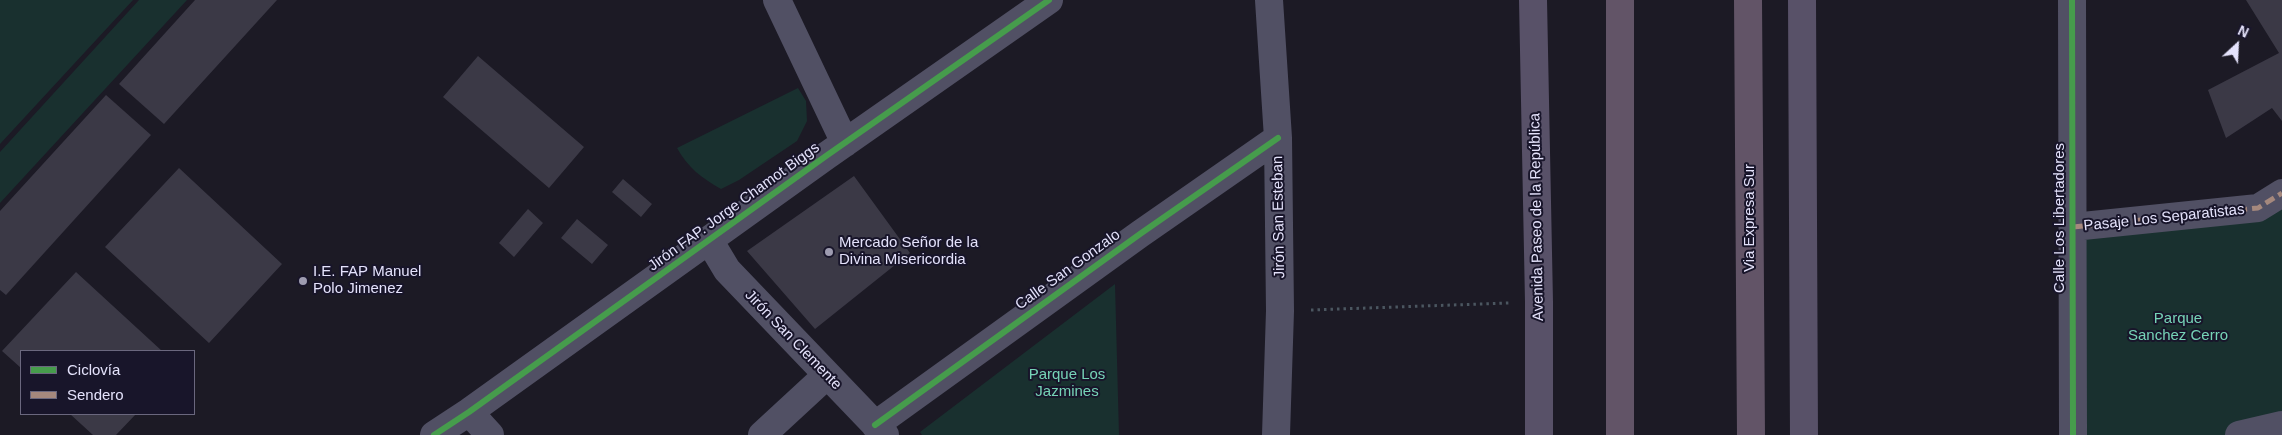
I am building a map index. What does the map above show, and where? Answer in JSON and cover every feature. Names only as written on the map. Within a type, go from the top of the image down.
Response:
[{"type":"highway","points":[[1620,0],[1620,435]]},
{"type":"highway","name":"Via Expresa Sur","points":[[1748,0],[1751,435]]},
{"type":"main road","name":"Avenida Paseo de la República","points":[[1533,0],[1539,302],[1539,435]]},
{"type":"main road","points":[[1802,0],[1804,435]]},
{"type":"street","points":[[777,0],[845,143]]},
{"type":"street","name":"Jirón FAP. Jorge Chamot Biggs","points":[[434,435],[1048,0]]},
{"type":"street","name":"Jirón San Esteban","points":[[1269,0],[1278,138],[1280,311],[1276,435]]},
{"type":"street","name":"Calle Los Libertadores","points":[[2072,0],[2072,435]]},
{"type":"street","name":"Calle San Gonzalo","points":[[880,430],[1140,234],[1278,138]]},
{"type":"street","name":"Pasaje Los Separatistas","points":[[2073,227],[2258,208],[2282,194]]},
{"type":"street","name":"Jirón San Clemente","points":[[709,240],[727,270],[880,430]]},
{"type":"street","points":[[762,435],[827,375]]},
{"type":"street","points":[[469,412],[490,435]]},
{"type":"street","points":[[2239,435],[2282,425]]},
{"type":"path","points":[[1280,311],[1539,302]]},
{"type":"green space","points":[[0,0],[133,0],[0,144]]},
{"type":"green space","points":[[139,0],[187,0],[0,203],[0,152]]},
{"type":"green space","points":[[798,88],[806,101],[807,121],[797,141],[739,180],[721,189],[696,172],[677,148]]},
{"type":"green space","name":"Parque Sanchez Cerro","points":[[2282,204],[2282,425],[2239,435],[2073,435],[2073,227]]},
{"type":"green space","name":"Parque Los Jazmines","points":[[1115,284],[1119,435],[922,435],[920,432]]},
{"type":"building","points":[[195,0],[277,0],[164,124],[119,84]]},
{"type":"building","points":[[2246,0],[2282,0],[2282,121],[2272,108],[2226,138],[2208,90],[2279,53]]},
{"type":"building","points":[[478,56],[584,147],[549,188],[443,97]]},
{"type":"building","points":[[106,95],[151,135],[6,295],[0,290],[0,211]]},
{"type":"building","points":[[179,168],[282,264],[209,343],[105,247]]},
{"type":"building","name":"Mercado Señor de la Divina Misericordia","points":[[854,176],[910,253],[815,329],[747,251]]},
{"type":"building","points":[[623,179],[652,204],[641,217],[612,192]]},
{"type":"building","points":[[528,209],[543,223],[514,257],[499,243]]},
{"type":"building","points":[[577,219],[608,245],[592,264],[561,238]]},
{"type":"building","points":[[76,272],[161,350],[20,350],[20,367],[2,351]]},
{"type":"building","points":[[71,415],[135,415],[116,435],[93,435]]},
{"type":"marked path","points":[[2073,227],[2258,208],[2282,193]]},
{"type":"cycle path","points":[[434,435],[1049,0]]},
{"type":"cycle path","points":[[2072,0],[2073,435]]},
{"type":"cycle path","points":[[875,425],[1140,234],[1278,138]]},
{"type":"place","name":"Mercado Señor de la Divina Misericordia","points":[[829,252]]},
{"type":"place","name":"I.E. FAP Manuel Polo Jimenez","points":[[303,281]]}]
